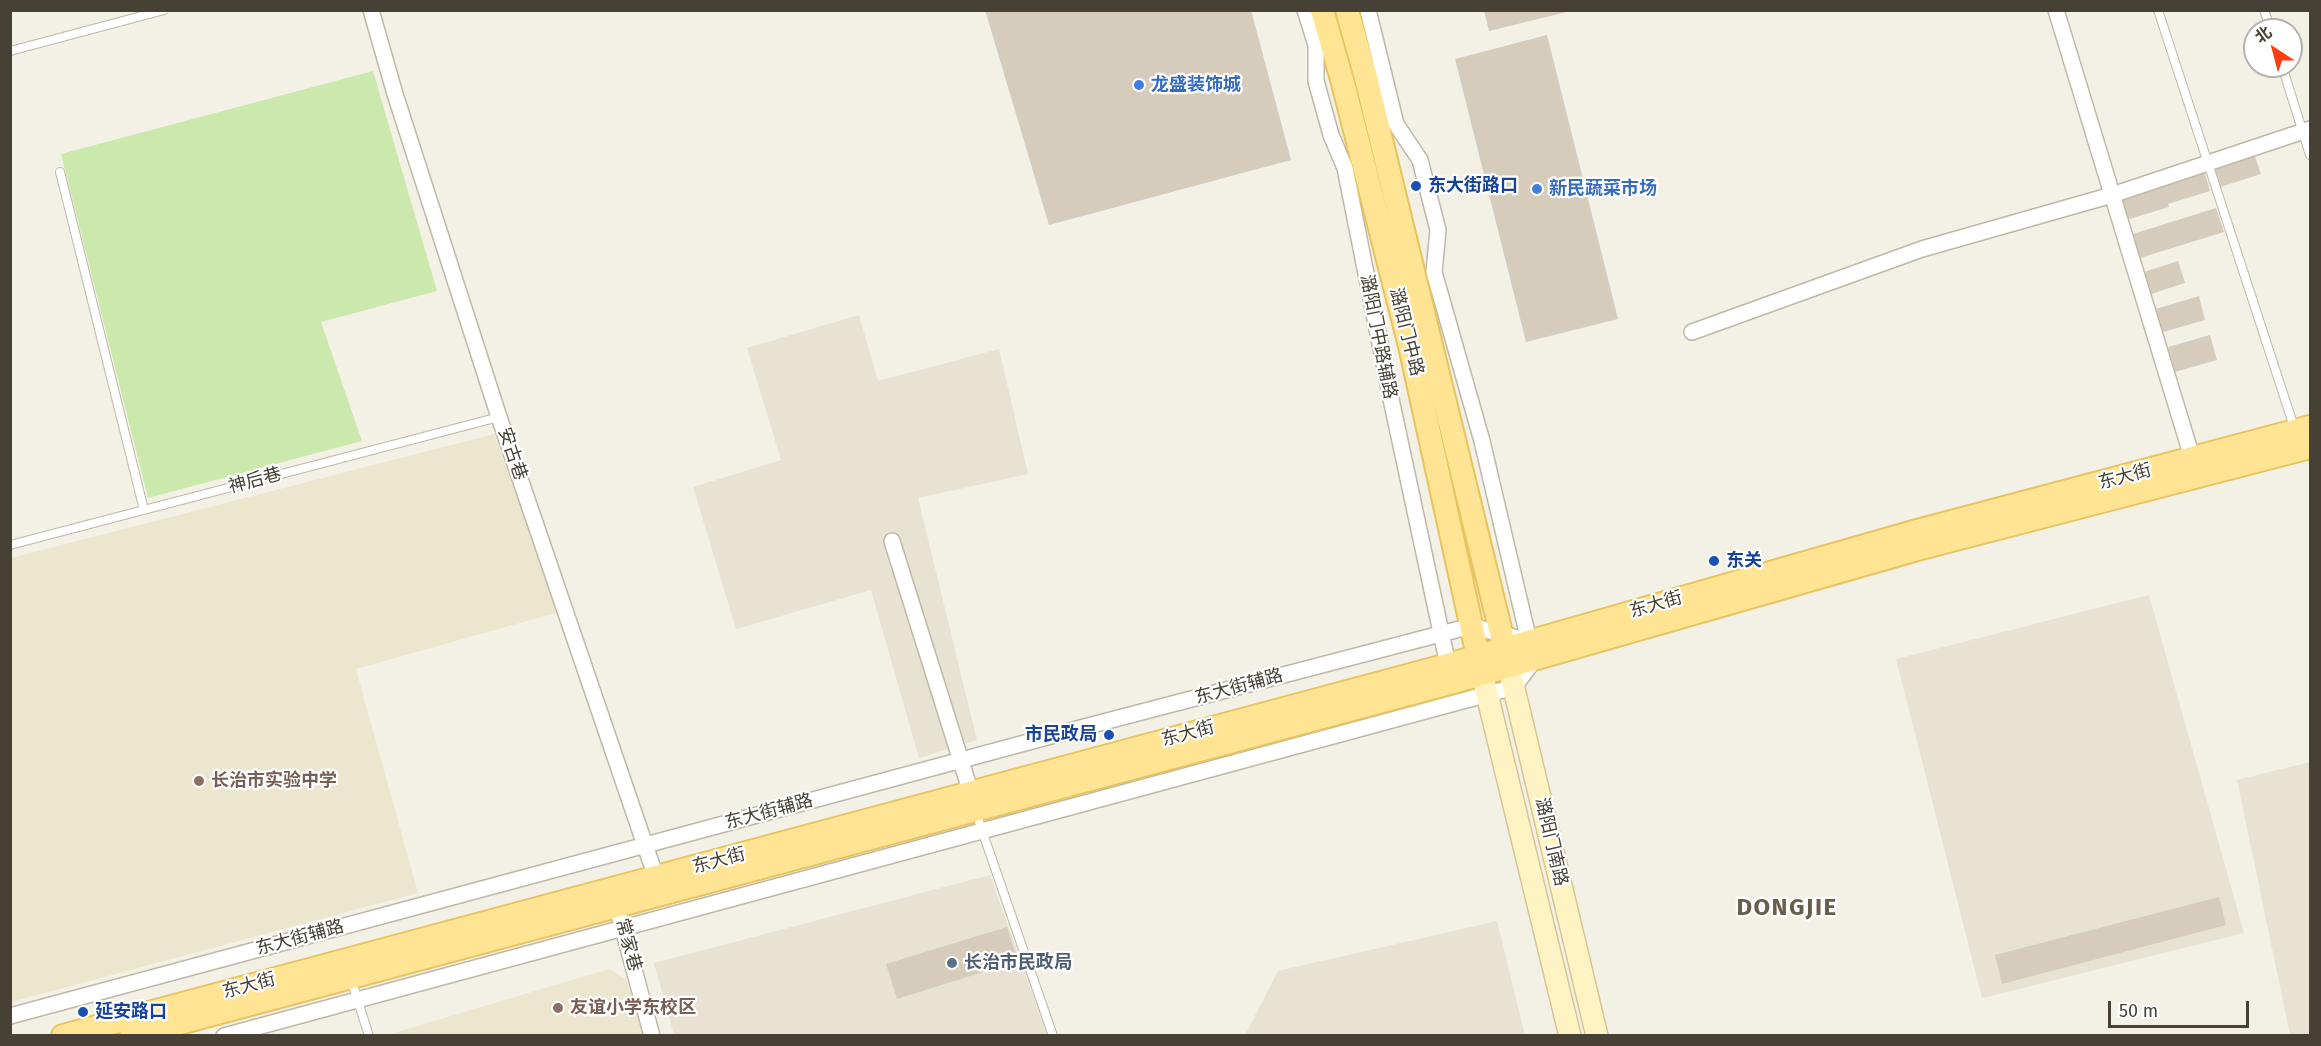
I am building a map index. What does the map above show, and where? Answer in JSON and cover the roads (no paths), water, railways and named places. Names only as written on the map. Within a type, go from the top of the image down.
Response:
[{"type":"main road","name":"潞阳门中路","points":[[1322,10],[1343,83],[1410,346],[1482,675]]},
{"type":"main road","name":"潞阳门中路","points":[[1347,10],[1366,78],[1507,659]]},
{"type":"main road","name":"东大街","points":[[63,1035],[618,908],[659,886],[976,811],[1482,675],[1507,659],[1532,650],[1917,531],[2195,467],[2305,435]]},
{"type":"main road","name":"潞阳门南路","points":[[1507,659],[1597,1035]]},
{"type":"main road","name":"东大街","points":[[976,811],[1448,665],[1482,675]]},
{"type":"main road","name":"潞阳门南路","points":[[1482,675],[1570,1035]]},
{"type":"main road","name":"东大街","points":[[131,1035],[348,969]]},
{"type":"street","name":"安古巷","points":[[371,10],[395,94],[499,417],[659,886]]},
{"type":"street","name":"潞阳门中路辅路","points":[[1305,10],[1316,45],[1316,81],[1331,135],[1345,168],[1391,399],[1448,665]]},
{"type":"street","points":[[1368,10],[1396,124],[1420,160],[1428,190],[1438,230],[1434,272],[1482,441],[1532,650],[1507,659],[1482,675]]},
{"type":"street","points":[[2056,10],[2195,467]]},
{"type":"street","points":[[1692,332],[1923,249],[2112,195],[2307,130]]},
{"type":"street","points":[[224,1035],[358,1000],[618,908],[976,811],[892,541]]},
{"type":"street","name":"东大街辅路","points":[[10,1016],[960,760],[1471,626],[1507,659]]},
{"type":"street","name":"常家巷","points":[[618,908],[652,1035]]},
{"type":"lane","points":[[10,51],[164,10]]},
{"type":"lane","points":[[2158,10],[2208,162],[2305,435]]},
{"type":"lane","points":[[2287,78],[2307,130],[2310,155]]},
{"type":"lane","points":[[60,172],[144,510]]},
{"type":"lane","name":"神后巷","points":[[10,545],[499,417]]},
{"type":"lane","points":[[976,811],[1053,1035]]},
{"type":"lane","points":[[348,969],[369,1035]]},
{"type":"place","name":"龙盛装饰城","points":[[1139,85]]},
{"type":"place","name":"东大街路口","points":[[1416,186]]},
{"type":"place","name":"新民蔬菜市场","points":[[1537,189]]},
{"type":"place","name":"东关","points":[[1714,561]]},
{"type":"place","name":"市民政局","points":[[1109,735]]},
{"type":"place","name":"长治市实验中学","points":[[199,781]]},
{"type":"place","name":"长治市民政局","points":[[952,963]]},
{"type":"place","name":"友谊小学东校区","points":[[558,1008]]},
{"type":"place","name":"延安路口","points":[[83,1012]]},
{"type":"district","name":"DONGJIE","points":[[1787,908]]}]
